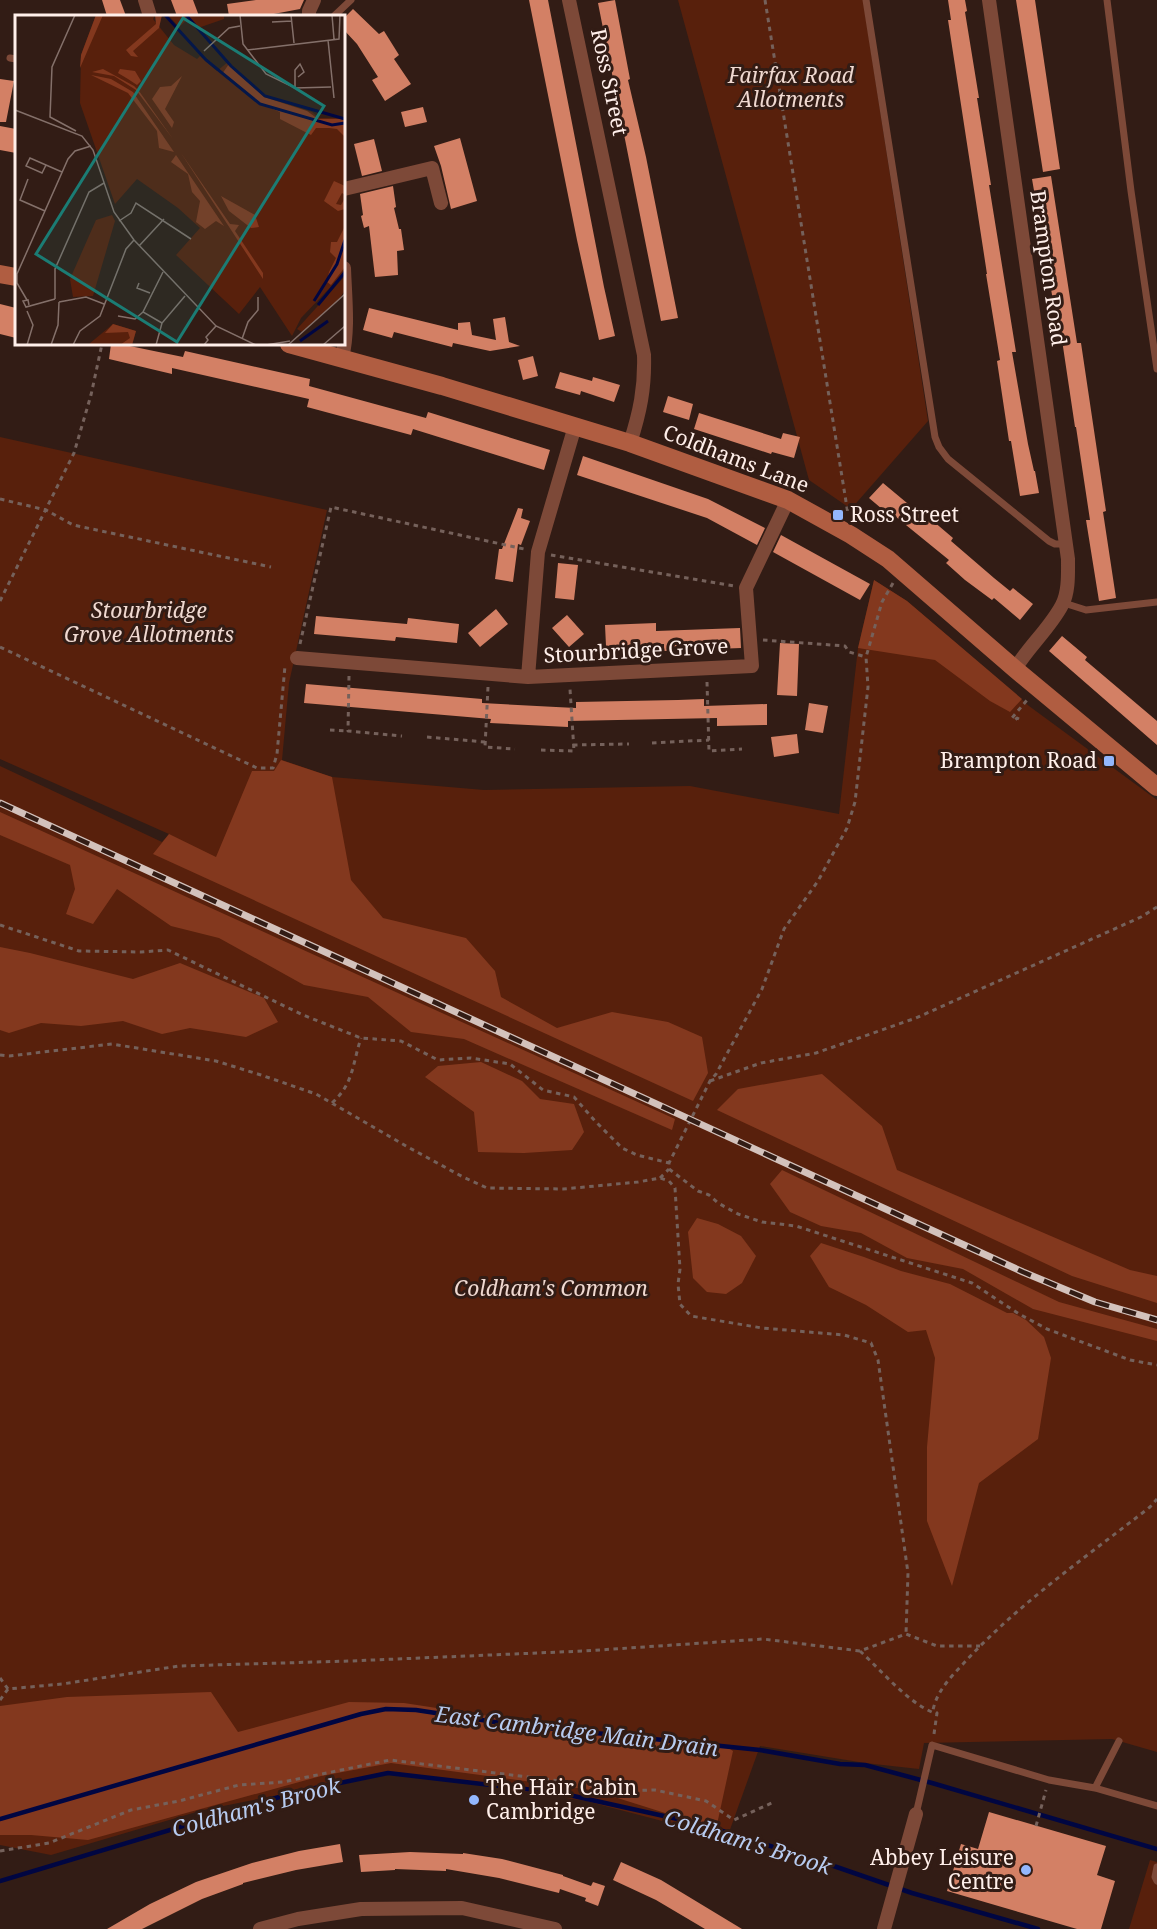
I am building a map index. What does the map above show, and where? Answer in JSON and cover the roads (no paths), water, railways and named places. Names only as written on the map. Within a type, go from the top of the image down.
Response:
[{"type":"street","points":[[145,0],[150,15]]},
{"type":"street","points":[[309,15],[314,0]]},
{"type":"street","name":"Brampton Road","points":[[989,0],[1068,559],[1068,580],[1064,603]]},
{"type":"street","name":"Ross Street","points":[[572,4],[644,355],[645,380],[642,404],[630,443]]},
{"type":"street","points":[[345,189],[432,168],[441,203]]},
{"type":"street","points":[[0,274],[15,277]]},
{"type":"street","points":[[342,358],[346,343],[345,297]]},
{"type":"street","name":"Coldhams Lane","points":[[293,345],[442,386],[630,443],[788,500],[888,559],[1157,787]]},
{"type":"street","name":"Stourbridge Grove","points":[[528,677],[538,552],[575,426]]},
{"type":"street","name":"Stourbridge Grove","points":[[291,657],[528,677],[752,666],[746,588],[788,500]]},
{"type":"street","points":[[1016,669],[1025,653],[1064,603]]},
{"type":"street","points":[[884,1929],[916,1814]]},
{"type":"street","points":[[260,1929],[298,1919],[360,1909],[462,1908],[555,1929]]},
{"type":"lane","points":[[335,15],[351,0]]},
{"type":"lane","points":[[866,0],[935,437],[939,447],[957,467],[1049,541],[1055,544],[1066,544]]},
{"type":"lane","points":[[1107,0],[1157,369]]},
{"type":"lane","points":[[1064,603],[1086,610],[1157,602]]},
{"type":"lane","points":[[1095,1788],[1119,1741]]},
{"type":"lane","points":[[916,1814],[932,1745],[1049,1780],[1095,1788],[1157,1806]]},
{"type":"lane","points":[[1157,1867],[1155,1877],[1157,1881]]},
{"type":"waterway","name":"East Cambridge Main Drain","points":[[0,1819],[361,1714],[386,1709],[416,1710],[508,1724],[760,1750],[840,1764],[865,1765],[1157,1849]]},
{"type":"waterway","name":"Coldham's Brook","points":[[0,1881],[296,1792],[388,1773],[560,1793],[700,1824],[912,1893],[1038,1929]]},
{"type":"railway","points":[[0,803],[1023,1272],[1095,1302],[1157,1320]]},
{"type":"place","name":"Ross Street","points":[[838,515]]},
{"type":"place","name":"Brampton Road","points":[[1109,761]]},
{"type":"place","name":"The Hair Cabin Cambridge","points":[[474,1800]]},
{"type":"place","name":"Abbey Leisure Centre","points":[[1026,1870]]},
{"type":"park label","name":"Fairfax Road Allotments","points":[[791,88]]},
{"type":"park label","name":"Stourbridge Grove Allotments","points":[[149,623]]},
{"type":"park label","name":"Coldham's Common","points":[[551,1289]]}]
